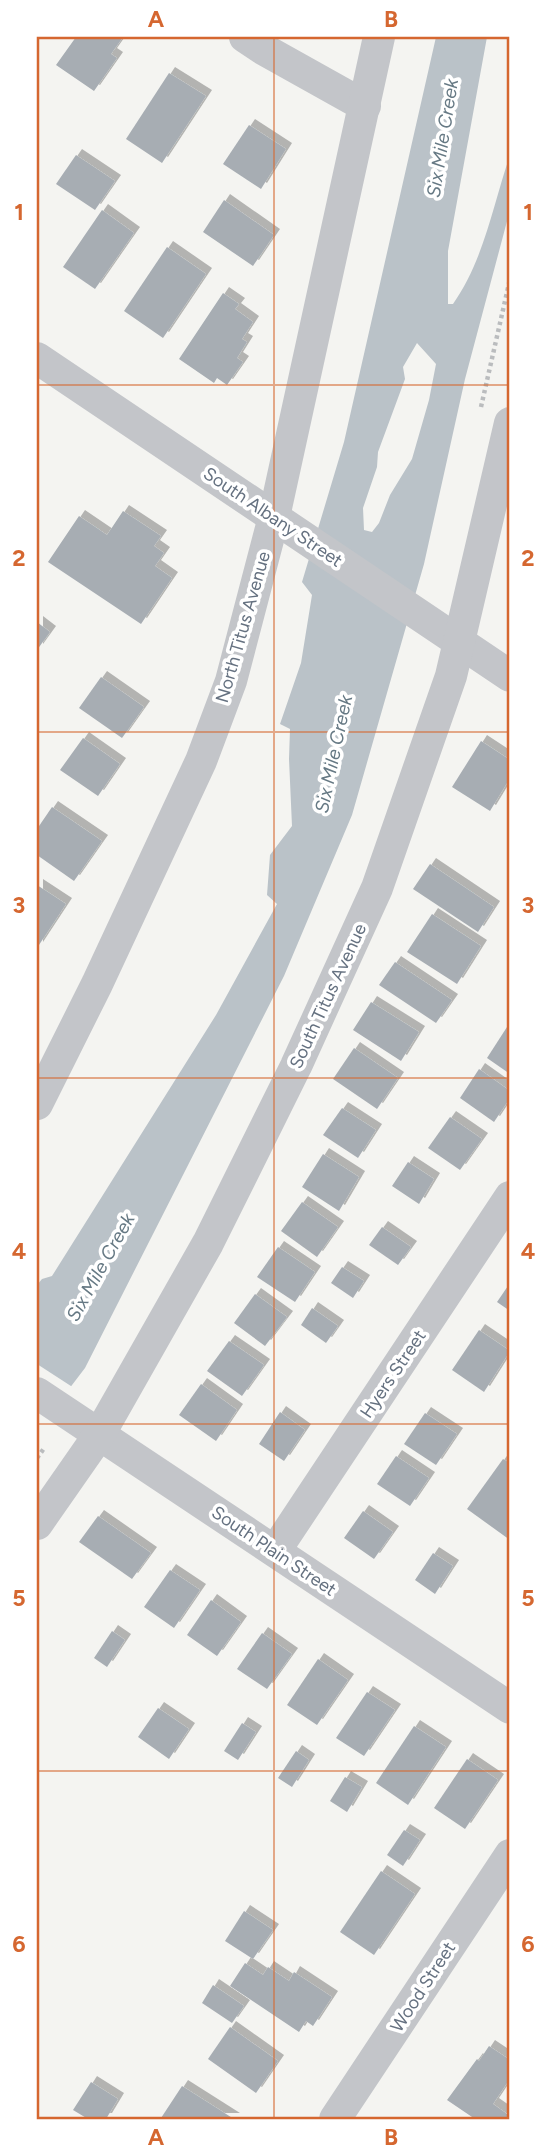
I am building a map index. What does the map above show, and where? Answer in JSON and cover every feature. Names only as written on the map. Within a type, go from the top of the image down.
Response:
[{"type":"street","points":[[245,37],[365,106]]},
{"type":"street","name":"North Titus Avenue","points":[[37,1104],[97,984],[201,761],[231,681],[274,517],[379,37]]},
{"type":"street","name":"South Albany Street","points":[[37,358],[510,676]]},
{"type":"street","name":"South Titus Avenue","points":[[37,1524],[99,1435],[208,1243],[296,1066],[377,888],[450,680],[510,423]]},
{"type":"street","name":"Hyers Street","points":[[275,1551],[510,1197]]},
{"type":"street","name":"South Plain Street","points":[[49,1402],[510,1708]]},
{"type":"street","name":"Wood Street","points":[[335,2119],[510,1855]]},
{"type":"path","points":[[37,1458],[46,1447]]},
{"type":"water","name":"Six Mile Creek","points":[[436,37],[487,37],[448,251],[448,304],[453,304],[473,269],[510,155],[510,210],[465,379],[424,564],[352,815],[284,976],[85,1368],[37,1431],[37,1285],[42,1279],[52,1276],[216,1015],[277,904],[267,895],[270,855],[292,826],[290,729],[280,724],[301,663],[312,595],[302,582],[344,442]],"holes":[[[417,343],[436,364],[412,459],[390,495],[379,523],[372,532],[364,530],[363,508],[377,467],[378,452],[405,379],[403,367]]]},
{"type":"pier","points":[[37,1364],[74,1388],[41,1431],[37,1428]]},
{"type":"building","points":[[76,37],[123,37],[111,54],[117,58],[94,91],[56,65]]},
{"type":"building","points":[[169,73],[206,96],[162,163],[126,139]]},
{"type":"building","points":[[249,125],[286,149],[261,189],[223,164]]},
{"type":"building","points":[[76,155],[115,181],[95,210],[56,184]]},
{"type":"building","points":[[224,200],[274,235],[253,266],[203,232]]},
{"type":"building","points":[[102,210],[134,233],[95,289],[63,267]]},
{"type":"building","points":[[167,247],[206,274],[163,338],[124,311]]},
{"type":"building","points":[[223,293],[239,304],[235,309],[253,322],[242,339],[247,342],[237,358],[243,362],[227,385],[217,378],[214,383],[179,359]]},
{"type":"building","points":[[123,511],[161,536],[154,546],[164,553],[155,566],[172,578],[141,624],[48,562],[79,516],[107,535]]},
{"type":"building","points":[[37,622],[50,632],[37,650]]},
{"type":"building","points":[[101,677],[144,707],[122,738],[79,708]]},
{"type":"building","points":[[83,738],[120,764],[98,796],[60,770]]},
{"type":"building","points":[[481,741],[510,760],[510,778],[490,811],[452,787]]},
{"type":"building","points":[[52,807],[102,841],[74,881],[37,855],[37,829]]},
{"type":"building","points":[[430,864],[494,907],[478,932],[413,889]]},
{"type":"building","points":[[37,885],[66,904],[37,948]]},
{"type":"building","points":[[432,914],[481,946],[457,984],[407,952]]},
{"type":"building","points":[[395,962],[452,1000],[436,1023],[379,985]]},
{"type":"building","points":[[371,1002],[419,1032],[401,1061],[353,1030]]},
{"type":"building","points":[[507,1027],[510,1029],[510,1074],[487,1058]]},
{"type":"building","points":[[354,1048],[398,1078],[377,1109],[333,1079]]},
{"type":"building","points":[[479,1069],[510,1091],[510,1098],[494,1122],[460,1098]]},
{"type":"building","points":[[342,1108],[376,1130],[358,1158],[323,1135]]},
{"type":"building","points":[[450,1117],[482,1139],[460,1170],[428,1148]]},
{"type":"building","points":[[323,1154],[359,1177],[339,1211],[302,1187]]},
{"type":"building","points":[[408,1162],[434,1179],[419,1204],[392,1186]]},
{"type":"building","points":[[302,1202],[338,1227],[317,1257],[281,1231]]},
{"type":"building","points":[[382,1227],[411,1247],[398,1265],[369,1245]]},
{"type":"building","points":[[278,1247],[315,1272],[295,1302],[257,1277]]},
{"type":"building","points":[[342,1267],[364,1281],[353,1298],[331,1283]]},
{"type":"building","points":[[510,1283],[510,1311],[497,1302]]},
{"type":"building","points":[[255,1294],[287,1317],[265,1346],[234,1323]]},
{"type":"building","points":[[312,1308],[338,1326],[326,1343],[301,1325]]},
{"type":"building","points":[[479,1330],[510,1351],[484,1392],[452,1370]]},
{"type":"building","points":[[229,1341],[264,1365],[242,1396],[207,1371]]},
{"type":"building","points":[[201,1384],[237,1410],[216,1441],[179,1415]]},
{"type":"building","points":[[280,1412],[305,1430],[284,1461],[259,1444]]},
{"type":"building","points":[[425,1413],[457,1434],[436,1465],[404,1444]]},
{"type":"building","points":[[396,1456],[429,1478],[410,1506],[377,1484]]},
{"type":"building","points":[[503,1459],[510,1463],[510,1540],[467,1509]]},
{"type":"building","points":[[363,1511],[393,1532],[374,1559],[344,1538]]},
{"type":"building","points":[[98,1516],[151,1553],[132,1579],[79,1542]]},
{"type":"building","points":[[433,1553],[453,1566],[435,1594],[415,1580]]},
{"type":"building","points":[[170,1570],[200,1590],[174,1628],[144,1607]]},
{"type":"building","points":[[211,1600],[241,1622],[217,1656],[187,1635]]},
{"type":"building","points":[[112,1631],[125,1640],[107,1667],[94,1658]]},
{"type":"building","points":[[262,1633],[292,1654],[267,1689],[237,1669]]},
{"type":"building","points":[[318,1659],[348,1680],[317,1725],[287,1705]]},
{"type":"building","points":[[367,1692],[395,1710],[364,1756],[336,1738]]},
{"type":"building","points":[[158,1708],[189,1729],[169,1759],[138,1737]]},
{"type":"building","points":[[242,1723],[256,1732],[238,1760],[224,1751]]},
{"type":"building","points":[[414,1726],[446,1747],[408,1805],[376,1783]]},
{"type":"building","points":[[296,1751],[309,1760],[292,1787],[278,1778]]},
{"type":"building","points":[[467,1759],[498,1780],[465,1829],[434,1808]]},
{"type":"building","points":[[345,1777],[362,1787],[347,1812],[330,1801]]},
{"type":"building","points":[[404,1830],[420,1840],[403,1866],[387,1855]]},
{"type":"building","points":[[381,1871],[415,1894],[374,1955],[340,1932]]},
{"type":"building","points":[[244,1911],[273,1930],[253,1959],[225,1941]]},
{"type":"building","points":[[245,1963],[263,1975],[268,1967],[289,1981],[294,1972],[332,1997],[313,2026],[306,2021],[299,2032],[230,1986]]},
{"type":"building","points":[[213,1985],[244,2006],[232,2023],[202,2003]]},
{"type":"building","points":[[230,2027],[278,2061],[256,2093],[208,2059]]},
{"type":"building","points":[[489,2046],[510,2060],[509,2080],[493,2104],[510,2116],[510,2119],[475,2119],[447,2100]]},
{"type":"building","points":[[91,2082],[118,2099],[106,2119],[88,2119],[73,2110]]},
{"type":"building","points":[[182,2086],[234,2119],[161,2118]]}]
